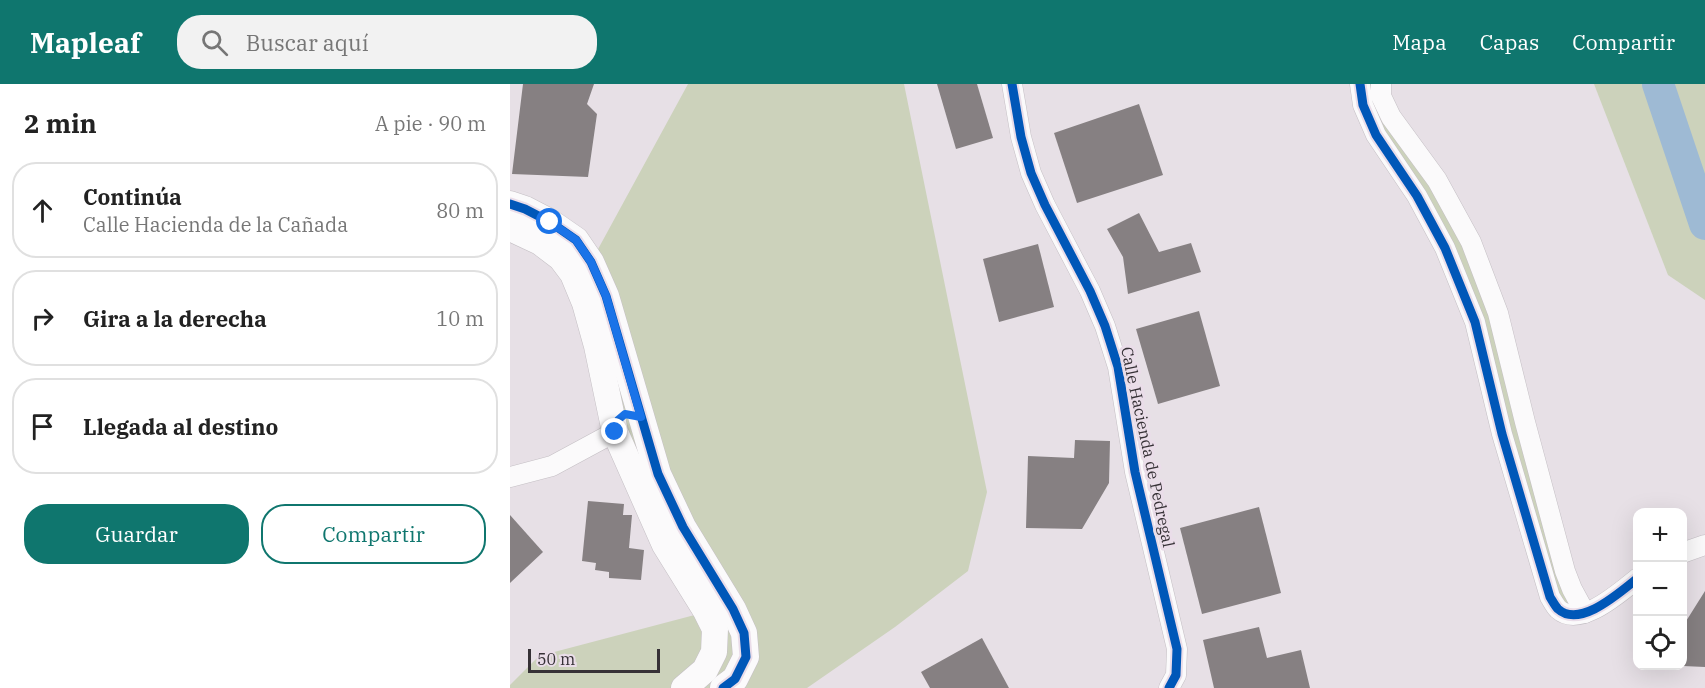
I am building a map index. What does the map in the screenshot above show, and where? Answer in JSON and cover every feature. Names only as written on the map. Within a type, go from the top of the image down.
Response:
[{"type":"street","name":"Calle Hacienda de Pedregal","points":[[1012,84],[1021,137],[1031,173],[1090,291],[1105,326],[1118,367],[1135,472],[1178,649],[1176,675],[1169,688]]},
{"type":"street","points":[[1360,84],[1363,105],[1376,135],[1417,196],[1445,248],[1475,322],[1502,434],[1550,597],[1558,609],[1572,616],[1602,606],[1633,582]]},
{"type":"street","points":[[1381,84],[1381,96],[1391,117],[1437,180],[1471,242],[1498,313],[1565,571],[1585,613]]},
{"type":"street","points":[[510,204],[550,222],[576,240],[591,262],[606,296],[658,474],[683,527],[733,609],[744,633],[746,657],[735,679],[723,688]]},
{"type":"street","points":[[510,228],[540,242],[561,258],[573,274],[585,303],[597,346],[615,432],[665,545],[715,629],[714,652],[705,670],[684,688]]},
{"type":"street","points":[[510,477],[552,466],[615,432],[627,436],[633,434],[637,431],[641,417]]},
{"type":"street","points":[[1687,552],[1705,545]]},
{"type":"green space","points":[[688,84],[904,84],[987,492],[968,571],[895,627],[807,688],[510,688],[510,685],[539,656],[706,612],[665,545],[585,303],[591,262]]},
{"type":"green space","points":[[1360,84],[1381,84],[1471,242],[1585,613],[1558,609],[1475,322]]},
{"type":"green space","points":[[1594,84],[1705,84],[1705,300],[1668,275]]},
{"type":"building","points":[[523,84],[594,84],[587,104],[597,114],[588,177],[512,174]]},
{"type":"building","points":[[937,84],[977,84],[993,138],[956,149]]},
{"type":"building","points":[[1139,104],[1163,175],[1077,203],[1054,133]]},
{"type":"building","points":[[1139,213],[1159,252],[1191,243],[1201,272],[1128,294],[1123,257],[1107,229]]},
{"type":"building","points":[[1038,244],[1054,307],[999,322],[983,259]]},
{"type":"building","points":[[1199,311],[1220,386],[1158,404],[1136,329]]},
{"type":"building","points":[[1075,440],[1110,441],[1109,483],[1082,529],[1026,528],[1028,456],[1074,458]]},
{"type":"building","points":[[588,501],[624,504],[623,515],[632,515],[629,548],[644,550],[641,580],[609,578],[609,572],[595,570],[596,563],[582,561]]},
{"type":"building","points":[[1259,507],[1281,593],[1202,614],[1180,528]]},
{"type":"building","points":[[510,515],[543,552],[510,583]]},
{"type":"building","points":[[1705,591],[1705,667],[1687,666],[1687,620]]},
{"type":"building","points":[[1259,627],[1267,658],[1301,650],[1310,688],[1214,688],[1203,640]]},
{"type":"building","points":[[982,638],[1009,688],[930,688],[921,672]]},
{"type":"waterway","points":[[1658,84],[1705,224]]},
{"type":"cycle path","points":[[1012,84],[1021,137],[1031,173],[1090,291],[1105,326],[1118,367],[1135,472],[1177,649],[1176,675],[1169,688]]},
{"type":"cycle path","points":[[1360,84],[1363,105],[1376,135],[1417,196],[1445,248],[1475,322],[1502,434],[1550,597],[1558,609],[1567,614],[1577,615],[1600,606],[1633,582]]},
{"type":"cycle path","points":[[510,204],[550,222],[576,240],[591,262],[606,296],[658,474],[683,527],[733,609],[744,633],[746,657],[735,679],[723,688]]},
{"type":"route","points":[[550,222],[576,240],[591,262],[606,296],[641,417],[625,414],[618,420],[615,432]]}]
